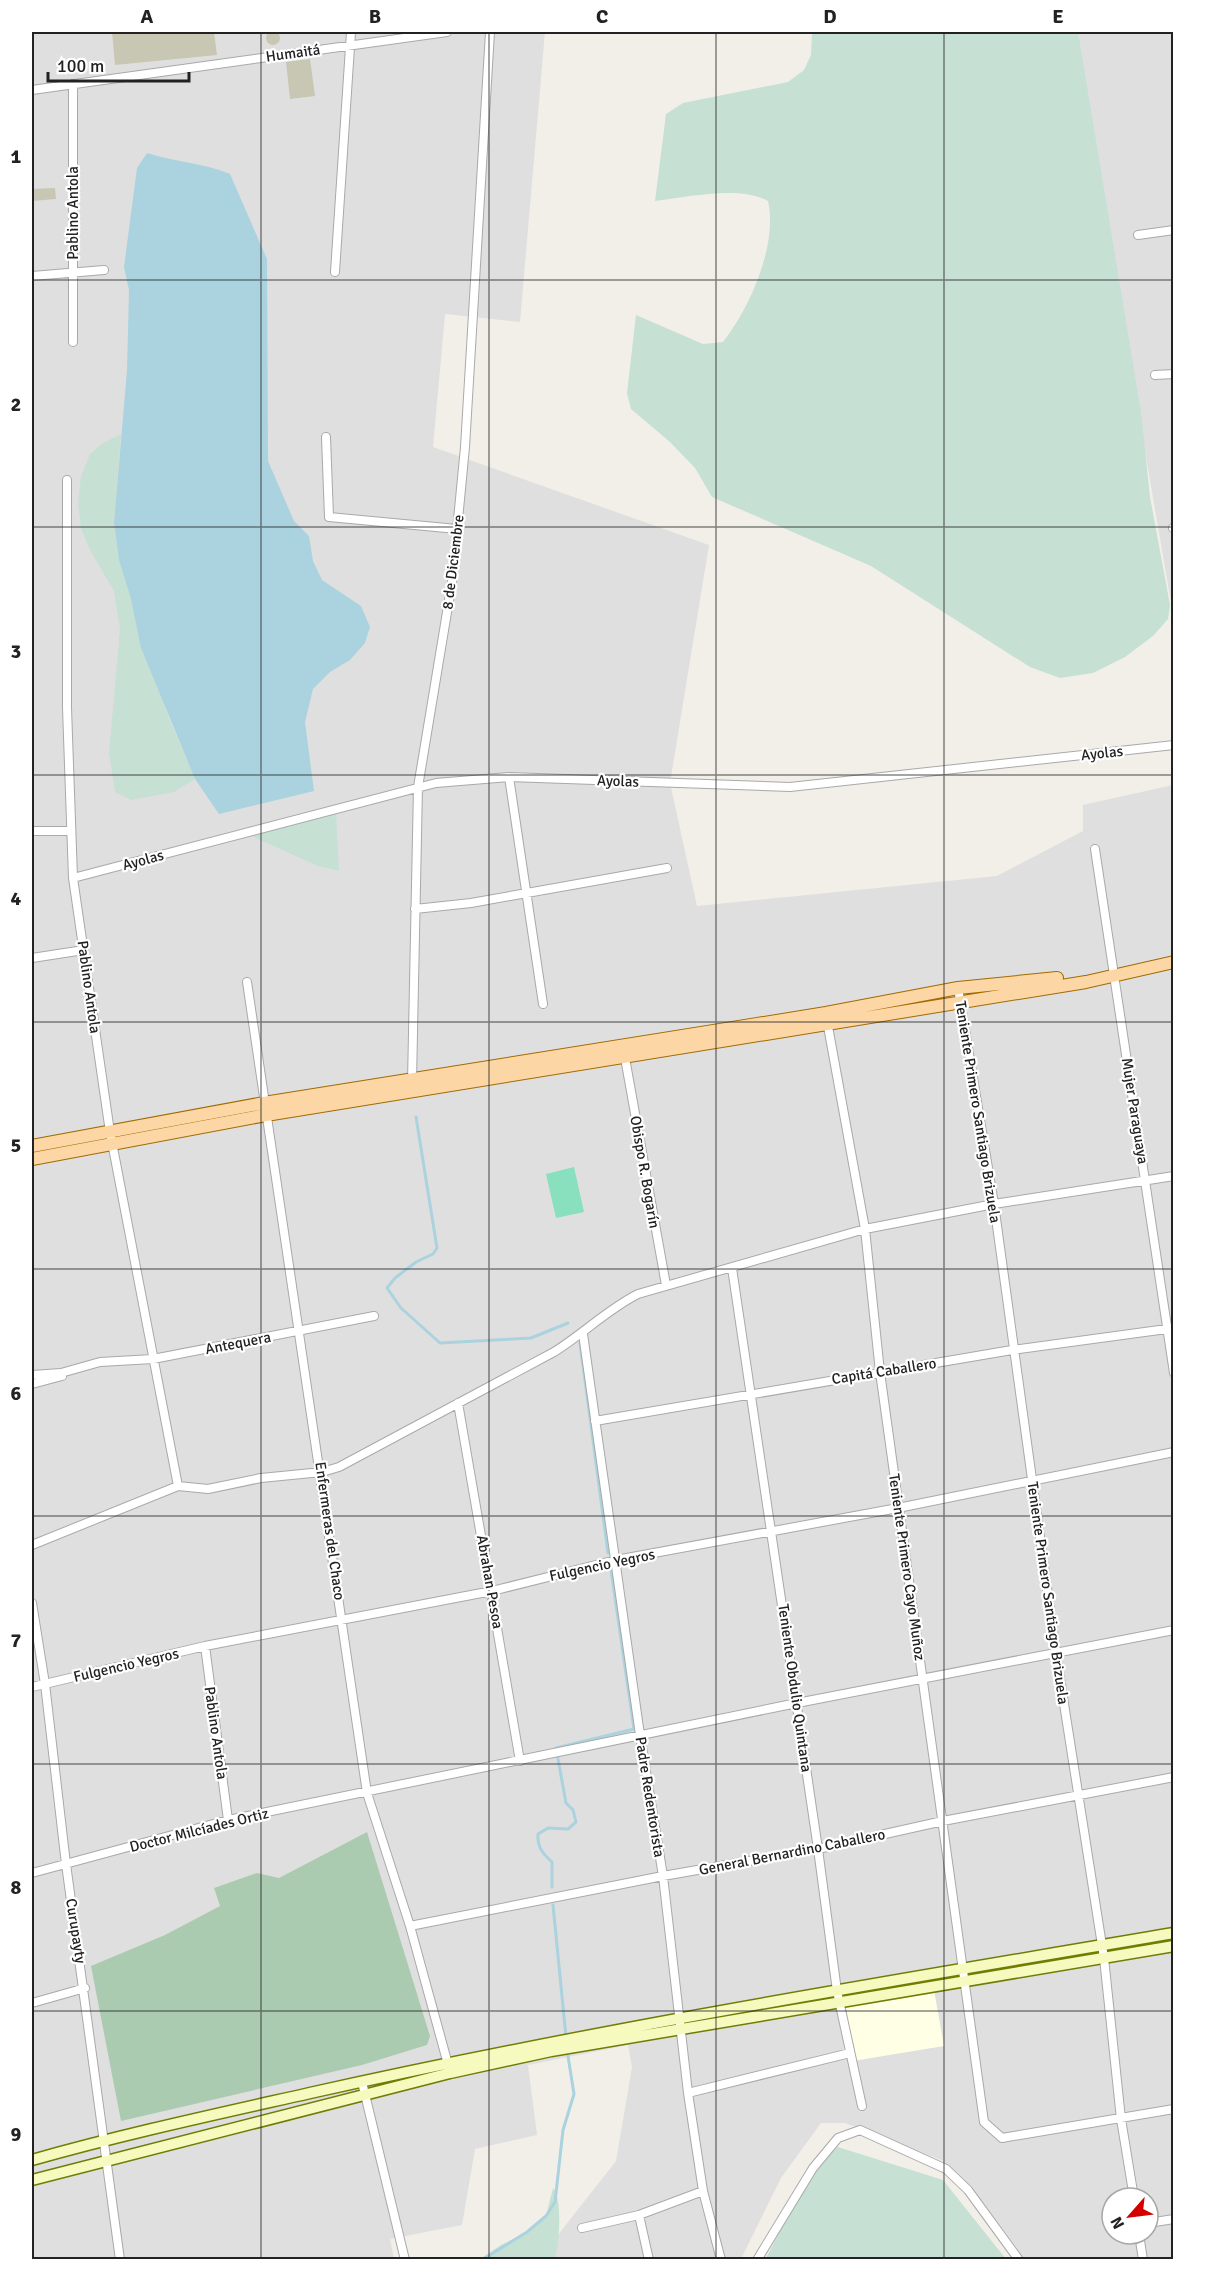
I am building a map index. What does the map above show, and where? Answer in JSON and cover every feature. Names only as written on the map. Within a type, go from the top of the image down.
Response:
[{"type":"main road","points":[[32,1146],[265,1109],[413,1092],[625,1058],[959,994],[1085,975],[1108,975],[1173,962]]},
{"type":"main road","points":[[32,1159],[112,1145],[265,1109],[412,1079],[827,1018]]},
{"type":"main road","points":[[965,1975],[1101,1945],[1173,1933]]},
{"type":"main road","points":[[32,2160],[104,2140],[362,2082],[579,2041],[965,1975],[1173,1947]]},
{"type":"main road","points":[[32,2180],[366,2095],[449,2067]]},
{"type":"street","points":[[335,272],[351,32]]},
{"type":"street","name":"Humaitá","points":[[32,90],[447,32]]},
{"type":"street","name":"8 de Diciembre","points":[[413,1092],[418,787],[452,582],[465,447],[490,32]]},
{"type":"street","name":"Pablino Antola","points":[[73,84],[73,342]]},
{"type":"street","points":[[1138,235],[1173,230]]},
{"type":"street","points":[[32,276],[104,270]]},
{"type":"street","points":[[1155,375],[1173,374]]},
{"type":"street","points":[[326,437],[329,517],[457,529]]},
{"type":"street","name":"Pablino Antola","points":[[67,480],[67,708],[70,831],[74,878],[112,1145],[178,1486]]},
{"type":"street","name":"Ayolas","points":[[74,878],[418,787],[509,777],[790,787],[1173,745]]},
{"type":"street","points":[[509,777],[543,1004]]},
{"type":"street","points":[[32,831],[70,831]]},
{"type":"street","name":"Mujer Paraguaya","points":[[1095,849],[1108,975],[1146,1181],[1170,1328],[1173,1373]]},
{"type":"street","points":[[416,909],[471,903],[668,868]]},
{"type":"street","points":[[32,958],[84,950]]},
{"type":"street","name":"Enfermeras del Chaco","points":[[248,982],[265,1109],[322,1472],[367,1793],[410,1926],[449,2067]]},
{"type":"street","name":"Teniente Primero Santiago Brizuela","points":[[959,994],[994,1204],[1012,1350],[1056,1653],[1104,1958],[1121,2119],[1132,2186]]},
{"type":"street","name":"Teniente Primero Cayo Muñoz","points":[[827,1018],[865,1229],[880,1372],[898,1508],[944,1821],[984,2122],[1002,2138],[1121,2119]]},
{"type":"street","name":"Obispo R. Bogarín","points":[[625,1058],[666,1286]]},
{"type":"street","points":[[32,1545],[178,1486],[208,1489],[261,1478],[322,1472],[339,1467],[583,1334],[617,1305],[638,1294],[865,1229],[994,1204],[1173,1176]]},
{"type":"street","name":"Teniente Obdulio Quintana","points":[[732,1268],[838,1996],[862,2106]]},
{"type":"street","name":"Antequera","points":[[100,1362],[153,1359],[374,1316]]},
{"type":"street","name":"Capitá Caballero","points":[[595,1421],[1012,1350],[1170,1328]]},
{"type":"street","name":"Padre Redentorista","points":[[583,1334],[640,1735],[663,1876],[688,2092],[703,2191],[721,2259]]},
{"type":"street","points":[[32,1375],[61,1373],[100,1362]]},
{"type":"street","points":[[32,1384],[71,1374],[100,1362]]},
{"type":"street","name":"Abrahan Pesoa","points":[[458,1403],[520,1761]]},
{"type":"street","name":"Fulgencio Yegros","points":[[32,1688],[205,1646],[492,1591],[616,1560],[898,1508],[1173,1452]]},
{"type":"street","name":"Curupayty","points":[[32,1603],[45,1684],[66,1864],[85,1989],[120,2259]]},
{"type":"street","name":"Doctor Milcíades Ortiz","points":[[32,1874],[228,1820],[797,1703],[1173,1630]]},
{"type":"street","name":"Pablino Antola","points":[[205,1646],[228,1820]]},
{"type":"street","name":"General Bernardino Caballero","points":[[410,1926],[663,1876],[818,1849],[944,1821],[1173,1777]]},
{"type":"street","points":[[32,2003],[85,1989]]},
{"type":"street","points":[[688,2092],[850,2054]]},
{"type":"street","points":[[362,2082],[405,2259]]},
{"type":"street","points":[[1121,2119],[1173,2109]]},
{"type":"street","points":[[757,2259],[813,2168],[838,2138],[860,2130],[946,2169],[968,2190],[1019,2259]]},
{"type":"street","points":[[582,2228],[639,2215],[703,2191]]},
{"type":"street","points":[[639,2215],[649,2259]]},
{"type":"shaded area","points":[[270,31],[276,31],[280,38],[276,45],[270,45],[266,41],[266,35]]},
{"type":"shaded area","points":[[32,32],[545,32],[520,322],[445,314],[433,447],[709,545],[670,783],[697,906],[997,876],[1083,831],[1083,805],[1173,785],[1173,2259],[1023,2259],[996,2232],[969,2192],[944,2161],[845,2123],[821,2123],[781,2178],[741,2259],[539,2259],[616,2161],[632,2067],[628,2045],[528,2065],[537,2135],[475,2149],[462,2225],[390,2239],[394,2259],[32,2260]]},
{"type":"shaded area","points":[[112,32],[214,32],[217,55],[115,65]]},
{"type":"shaded area","points":[[812,32],[1078,32],[1141,412],[1150,497],[1170,605],[1168,619],[1153,636],[1125,657],[1093,673],[1060,678],[1030,667],[871,566],[712,497],[695,468],[670,442],[631,409],[627,393],[636,315],[703,344],[723,342],[752,294],[769,236],[768,201],[756,196],[728,193],[655,201],[666,114],[683,103],[788,82],[804,70],[811,55]]},
{"type":"shaded area","points":[[1076,32],[1173,32],[1173,614],[1130,364]]},
{"type":"shaded area","points":[[310,59],[315,96],[290,99],[286,62]]},
{"type":"shaded area","points":[[55,188],[56,199],[32,201],[32,189]]},
{"type":"shaded area","points":[[121,434],[114,523],[119,560],[168,716],[195,779],[174,792],[131,800],[115,792],[109,753],[120,629],[114,591],[91,552],[81,529],[78,503],[81,476],[90,454],[103,443]]},
{"type":"shaded area","points":[[336,810],[339,871],[318,866],[247,834]]},
{"type":"shaded area","points":[[367,1832],[430,2036],[427,2045],[362,2065],[121,2121],[91,1966],[165,1935],[220,1906],[214,1888],[257,1873],[279,1878]]},
{"type":"shaded area","points":[[934,1990],[944,2046],[853,2061],[842,2006]]},
{"type":"shaded area","points":[[838,2147],[943,2180],[1006,2259],[765,2260],[812,2169]]},
{"type":"shaded area","points":[[553,2188],[559,2212],[555,2259],[480,2259],[501,2245],[529,2232],[546,2216]]},
{"type":"green space","points":[[574,1167],[584,1212],[556,1218],[546,1174]]},
{"type":"water","points":[[147,153],[210,167],[230,174],[267,259],[268,461],[294,521],[309,536],[313,561],[322,580],[361,606],[370,627],[365,643],[350,660],[330,672],[313,689],[305,722],[314,791],[219,814],[195,779],[141,648],[131,599],[119,560],[114,523],[127,370],[129,290],[124,267],[137,168]]},
{"type":"waterway","points":[[416,1117],[437,1248],[433,1254],[416,1262],[395,1278],[387,1288],[401,1308],[440,1343],[531,1338],[568,1323]]},
{"type":"waterway","points":[[580,1343],[608,1553]]},
{"type":"waterway","points":[[552,1887],[552,1862],[541,1850],[538,1834],[548,1828],[568,1829],[576,1822],[573,1810],[566,1803],[556,1748],[634,1729],[611,1570]]},
{"type":"waterway","points":[[553,1905],[566,2037]]},
{"type":"waterway","points":[[482,2260],[527,2232],[546,2216],[555,2202],[563,2130],[574,2094],[567,2050]]}]
